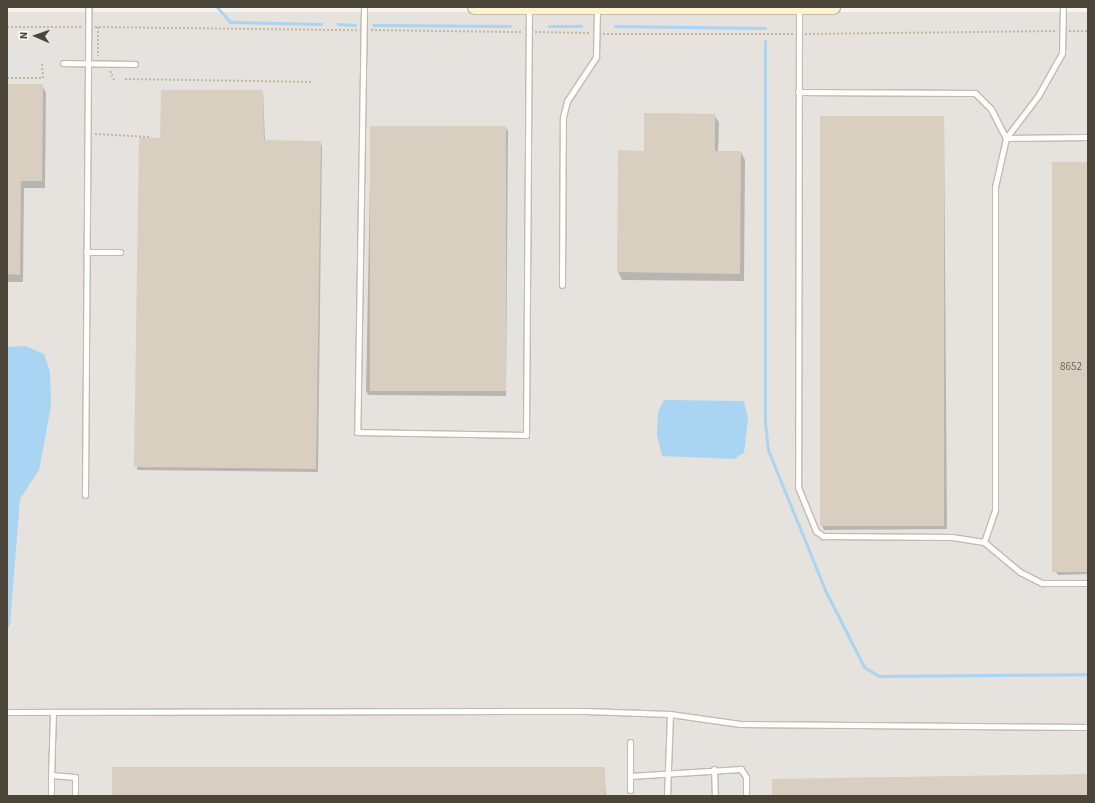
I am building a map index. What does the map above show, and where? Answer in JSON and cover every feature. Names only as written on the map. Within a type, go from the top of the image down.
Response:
[{"type":"main road","points":[[475,7],[833,7]]},
{"type":"lane","points":[[85,495],[88,7]]},
{"type":"lane","points":[[364,7],[357,432],[526,435],[529,8]]},
{"type":"lane","points":[[799,7],[798,487],[816,531],[823,536],[952,537],[984,542],[1020,572],[1042,583],[1088,583]]},
{"type":"lane","points":[[984,542],[995,510],[995,187],[1006,138],[1038,96],[1062,52],[1063,7]]},
{"type":"lane","points":[[562,285],[563,117],[567,101],[596,57],[597,8]]},
{"type":"lane","points":[[63,63],[135,64]]},
{"type":"lane","points":[[798,92],[975,93],[991,109],[1006,138]]},
{"type":"lane","points":[[1006,138],[1088,137]]},
{"type":"lane","points":[[86,252],[120,252]]},
{"type":"lane","points":[[7,712],[586,711],[670,714],[740,724],[1088,727]]},
{"type":"lane","points":[[51,796],[53,713]]},
{"type":"lane","points":[[667,796],[669,775],[670,714]]},
{"type":"lane","points":[[630,742],[630,790]]},
{"type":"lane","points":[[714,769],[715,796]]},
{"type":"lane","points":[[630,776],[669,775],[714,769],[740,769],[746,777],[746,796]]},
{"type":"lane","points":[[51,774],[75,777],[75,796]]},
{"type":"path","points":[[7,27],[75,27]]},
{"type":"path","points":[[98,56],[98,27],[591,34]]},
{"type":"path","points":[[605,34],[1088,31]]},
{"type":"path","points":[[7,78],[42,78],[42,63]]},
{"type":"path","points":[[125,79],[313,82]]},
{"type":"path","points":[[96,134],[150,137]]},
{"type":"shaded area","points":[[7,12],[1088,12],[1088,796],[7,796]]},
{"type":"shaded area","points":[[7,47],[63,48],[63,63],[42,63],[43,78],[7,78]]},
{"type":"shaded area","points":[[135,49],[187,50],[186,80],[134,79]]},
{"type":"shaded area","points":[[260,49],[314,51],[313,82],[259,80]]},
{"type":"shaded area","points":[[197,50],[251,51],[250,81],[196,80]]},
{"type":"shaded area","points":[[372,52],[519,54],[519,64],[535,64],[534,108],[543,109],[543,181],[533,183],[534,188],[543,188],[541,362],[510,362],[512,207],[522,206],[523,192],[512,192],[513,183],[522,183],[522,160],[512,160],[513,118],[522,117],[522,106],[518,108],[518,115],[446,115],[446,105],[431,104],[431,114],[371,114]]},
{"type":"shaded area","points":[[623,53],[747,54],[757,76],[757,97],[614,94],[613,232],[580,233],[582,106],[592,104],[590,96],[596,82],[611,81],[613,60]]},
{"type":"shaded area","points":[[58,79],[74,79],[72,166],[56,166],[56,182],[42,181],[42,87],[57,86]]},
{"type":"shaded area","points":[[120,79],[118,114],[132,117],[134,133],[87,134],[87,82]]},
{"type":"shaded area","points":[[108,143],[122,143],[122,230],[108,230]]},
{"type":"shaded area","points":[[86,144],[103,144],[103,229],[86,229]]},
{"type":"shaded area","points":[[694,760],[747,760],[748,769],[756,769],[756,796],[698,796],[698,792],[707,790],[707,783],[694,781]]},
{"type":"water","points":[[25,346],[44,354],[50,372],[51,406],[39,470],[20,499],[10,625],[7,630],[7,347]]},
{"type":"water","points":[[664,400],[744,401],[748,418],[744,453],[734,459],[662,456],[657,435],[658,412]]},
{"type":"building","points":[[7,84],[43,84],[42,181],[21,181],[20,275],[7,274]]},
{"type":"building","points":[[161,90],[263,90],[264,140],[321,141],[316,469],[134,467],[139,137],[160,138]]},
{"type":"building","points":[[644,113],[715,114],[715,151],[741,151],[740,274],[617,272],[618,150],[644,151]]},
{"type":"building","points":[[820,116],[944,116],[944,526],[820,526]]},
{"type":"building","points":[[370,126],[506,126],[506,391],[370,391]]},
{"type":"building","points":[[1052,162],[1088,162],[1088,572],[1052,572]]},
{"type":"building","points":[[112,767],[605,767],[605,796],[112,796]]},
{"type":"building","points":[[1088,774],[1088,796],[772,796],[772,779]]},
{"type":"waterway","points":[[217,7],[230,22],[321,24]]},
{"type":"waterway","points":[[338,24],[355,25]]},
{"type":"waterway","points":[[373,25],[510,26]]},
{"type":"waterway","points":[[549,26],[581,26]]},
{"type":"waterway","points":[[615,26],[765,28]]},
{"type":"waterway","points":[[765,41],[765,422],[768,450],[825,590],[864,667],[879,676],[1088,674]]}]
